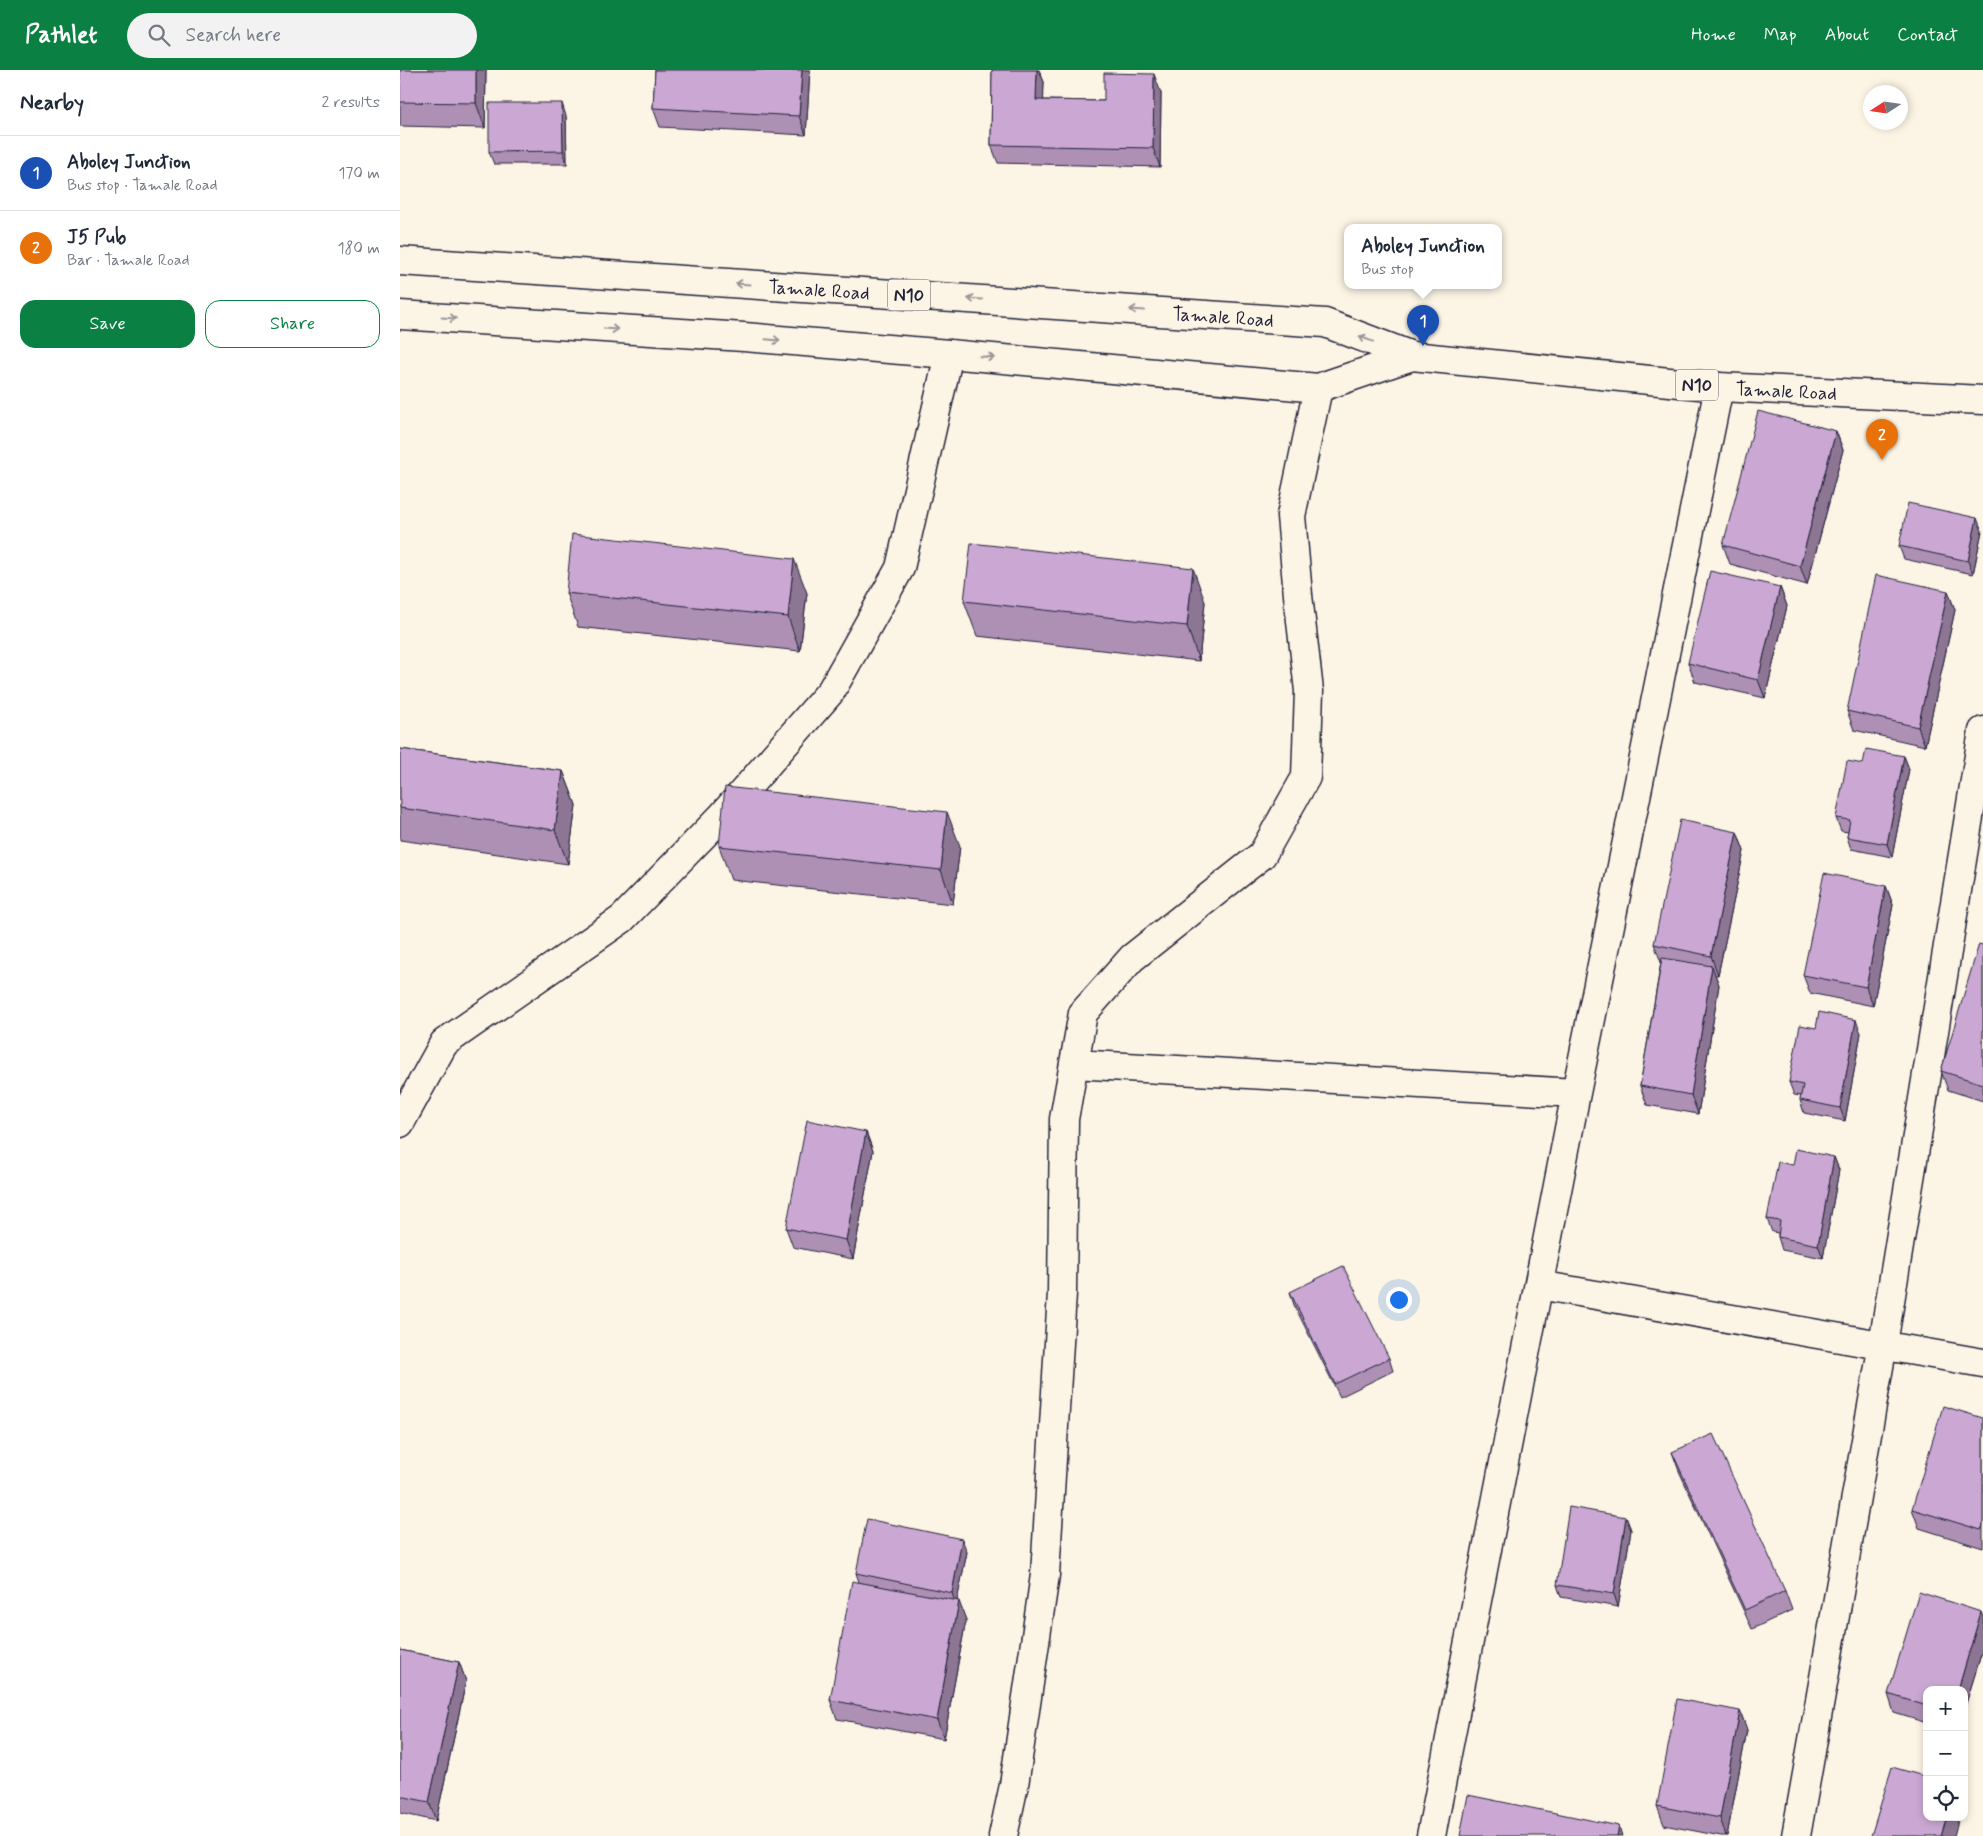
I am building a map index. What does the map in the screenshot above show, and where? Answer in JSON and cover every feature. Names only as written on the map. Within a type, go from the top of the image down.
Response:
[{"type":"main road","name":"Tamale Road","points":[[400,261],[1325,323],[1412,356],[1719,387],[1983,400]]},
{"type":"main road","name":"Tamale Road","points":[[400,315],[744,337],[1318,388],[1412,356]]},
{"type":"main road","points":[[400,1122],[444,1043],[622,919],[723,815],[831,691],[900,568],[949,354]]},
{"type":"main road","points":[[1431,1836],[1576,1093],[1719,387]]},
{"type":"main road","points":[[1003,1836],[1014,1785],[1045,1575],[1062,1293],[1064,1119],[1083,1013],[1132,958],[1262,855],[1306,778],[1309,691],[1291,516],[1318,388]]},
{"type":"main road","points":[[1796,1836],[1883,1344],[1983,731]]},
{"type":"main road","points":[[1074,1064],[1576,1093]]},
{"type":"main road","points":[[1539,1285],[1983,1363]]},
{"type":"building","points":[[400,70],[476,70],[476,103],[400,102]]},
{"type":"building","points":[[655,70],[802,70],[799,116],[653,108]]},
{"type":"building","points":[[992,70],[1037,70],[1036,100],[1104,101],[1104,73],[1154,74],[1153,148],[991,145]]},
{"type":"building","points":[[489,103],[562,103],[563,151],[489,152]]},
{"type":"building","points":[[1758,411],[1836,431],[1800,566],[1723,545]]},
{"type":"building","points":[[1908,503],[1977,518],[1968,561],[1899,546]]},
{"type":"building","points":[[572,534],[794,559],[788,617],[566,593]]},
{"type":"building","points":[[971,543],[1193,568],[1187,626],[964,601]]},
{"type":"building","points":[[1710,571],[1780,587],[1758,680],[1688,663]]},
{"type":"building","points":[[1876,575],[1948,591],[1918,727],[1847,711]]},
{"type":"building","points":[[400,749],[563,771],[555,830],[400,808]]},
{"type":"building","points":[[1866,749],[1904,756],[1887,844],[1847,837],[1850,820],[1836,818],[1847,761],[1863,764]]},
{"type":"building","points":[[725,787],[947,812],[941,870],[719,846]]},
{"type":"building","points":[[1680,820],[1737,832],[1711,956],[1654,944]]},
{"type":"building","points":[[1824,873],[1886,886],[1866,987],[1803,975]]},
{"type":"building","points":[[1979,944],[1983,945],[1983,1084],[1941,1071]]},
{"type":"building","points":[[1662,958],[1712,966],[1691,1095],[1640,1086]]},
{"type":"building","points":[[1819,1012],[1856,1020],[1840,1108],[1800,1100],[1803,1085],[1789,1082],[1800,1025],[1816,1028]]},
{"type":"building","points":[[807,1120],[866,1132],[846,1240],[786,1228]]},
{"type":"building","points":[[1796,1149],[1834,1157],[1818,1245],[1778,1237],[1780,1221],[1767,1219],[1778,1162],[1793,1165]]},
{"type":"building","points":[[1343,1266],[1389,1358],[1335,1384],[1290,1292]]},
{"type":"building","points":[[1943,1406],[1983,1418],[1983,1525],[1981,1530],[1912,1509]]},
{"type":"building","points":[[1713,1434],[1785,1591],[1745,1610],[1672,1452]]},
{"type":"building","points":[[1569,1507],[1626,1517],[1614,1594],[1557,1585]]},
{"type":"building","points":[[867,1519],[962,1539],[952,1593],[856,1573]]},
{"type":"building","points":[[852,1581],[959,1601],[937,1720],[830,1700]]},
{"type":"building","points":[[1919,1592],[1981,1612],[1959,1686],[1923,1686],[1923,1705],[1888,1694]]},
{"type":"building","points":[[400,1650],[459,1662],[429,1802],[400,1796]]},
{"type":"building","points":[[1677,1699],[1740,1711],[1720,1818],[1657,1806]]},
{"type":"building","points":[[1892,1767],[1923,1776],[1923,1821],[1946,1821],[1941,1836],[1871,1836]]},
{"type":"building","points":[[1468,1795],[1619,1826],[1617,1836],[1460,1836]]},
{"type":"place","name":"Aboley Junction","points":[[1423,346]]},
{"type":"place","name":"J5 Pub","points":[[1882,460]]}]
